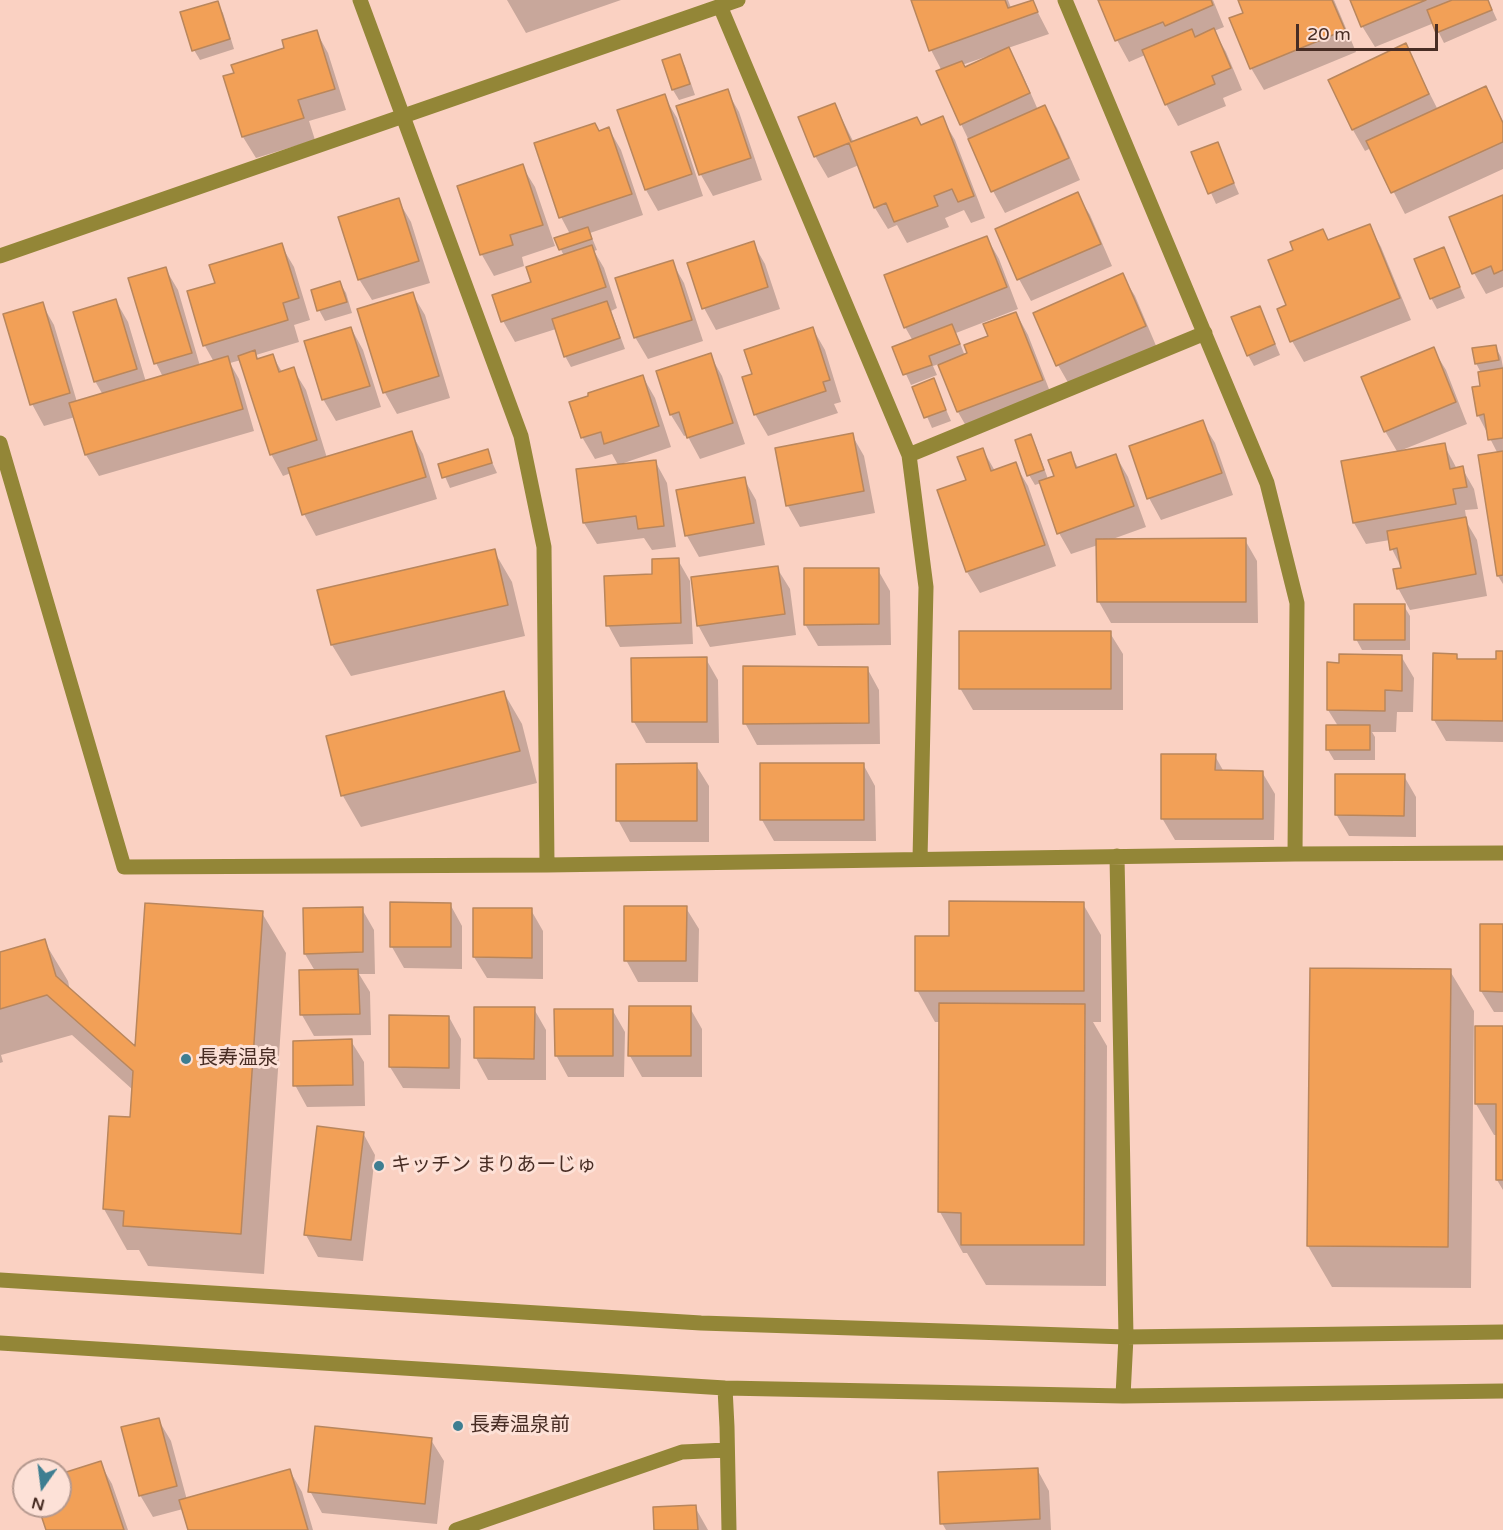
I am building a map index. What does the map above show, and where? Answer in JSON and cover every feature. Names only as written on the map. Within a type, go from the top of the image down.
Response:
[{"type":"street","points":[[360,0],[521,436],[544,547],[547,865]]},
{"type":"street","points":[[0,256],[738,0]]},
{"type":"street","points":[[1065,0],[1268,483],[1297,603],[1295,854]]},
{"type":"street","points":[[720,6],[909,455],[926,587],[920,859]]},
{"type":"street","points":[[909,455],[1205,333]]},
{"type":"street","points":[[0,443],[124,867],[547,865],[1117,856],[1503,853]]},
{"type":"street","points":[[1117,856],[1126,1337],[1123,1396]]},
{"type":"street","points":[[0,1280],[701,1323],[1126,1337],[1503,1332]]},
{"type":"street","points":[[0,1343],[725,1388],[1123,1396],[1503,1391]]},
{"type":"street","points":[[725,1388],[729,1530]]},
{"type":"street","points":[[456,1530],[682,1452],[727,1450]]},
{"type":"building","points":[[911,0],[1005,0],[1008,8],[1033,0],[1038,12],[929,51]]},
{"type":"building","points":[[1098,0],[1211,0],[1213,5],[1165,26],[1163,22],[1115,41]]},
{"type":"building","points":[[1238,0],[1332,0],[1345,30],[1250,69],[1229,18],[1243,13]]},
{"type":"building","points":[[1350,0],[1426,0],[1361,27]]},
{"type":"building","points":[[1452,0],[1488,0],[1492,10],[1436,33],[1427,10]]},
{"type":"building","points":[[218,1],[230,39],[192,51],[180,12]]},
{"type":"building","points":[[1214,28],[1231,68],[1212,76],[1215,84],[1165,105],[1142,50],[1192,29],[1195,37]]},
{"type":"building","points":[[317,30],[335,89],[298,100],[304,118],[242,137],[223,76],[234,73],[231,65],[284,48],[282,40]]},
{"type":"building","points":[[1406,43],[1429,94],[1352,130],[1328,80]]},
{"type":"building","points":[[1009,47],[1030,93],[960,125],[936,71],[962,61],[965,67]]},
{"type":"building","points":[[680,54],[690,84],[672,90],[662,60]]},
{"type":"building","points":[[1486,86],[1503,123],[1503,142],[1391,193],[1366,141]]},
{"type":"building","points":[[728,89],[751,158],[699,175],[676,106]]},
{"type":"building","points":[[665,94],[692,174],[645,190],[617,110]]},
{"type":"building","points":[[835,103],[851,142],[917,117],[921,125],[943,116],[974,196],[958,202],[952,189],[934,196],[938,206],[894,222],[886,203],[874,208],[849,143],[814,157],[798,117]]},
{"type":"building","points":[[1045,105],[1069,158],[991,192],[968,139]]},
{"type":"building","points":[[595,123],[599,131],[609,127],[632,194],[559,218],[534,143]]},
{"type":"building","points":[[1218,142],[1234,183],[1208,194],[1191,152]]},
{"type":"building","points":[[523,164],[543,225],[510,235],[513,245],[480,255],[457,186]]},
{"type":"building","points":[[1078,192],[1101,244],[1017,280],[995,229]]},
{"type":"building","points":[[1503,195],[1503,270],[1494,274],[1491,266],[1472,274],[1449,217]]},
{"type":"building","points":[[399,198],[419,261],[358,280],[338,217]]},
{"type":"building","points":[[1370,224],[1400,298],[1290,342],[1277,309],[1286,305],[1268,260],[1293,250],[1290,242],[1323,229],[1328,240]]},
{"type":"building","points":[[588,227],[592,239],[559,250],[554,238]]},
{"type":"building","points":[[987,236],[1007,287],[904,328],[884,275]]},
{"type":"building","points":[[754,241],[768,287],[702,309],[687,263]]},
{"type":"building","points":[[282,243],[299,298],[283,303],[288,320],[203,346],[187,291],[215,283],[209,265]]},
{"type":"building","points":[[592,245],[606,287],[501,322],[492,295],[531,282],[526,267]]},
{"type":"building","points":[[1444,247],[1460,287],[1430,299],[1414,259]]},
{"type":"building","points":[[673,260],[692,320],[634,338],[615,278]]},
{"type":"building","points":[[166,267],[192,353],[154,364],[128,278]]},
{"type":"building","points":[[1123,273],[1146,326],[1056,366],[1033,313]]},
{"type":"building","points":[[340,281],[347,302],[317,311],[311,290]]},
{"type":"building","points":[[413,292],[439,376],[383,393],[357,309]]},
{"type":"building","points":[[116,299],[137,369],[94,382],[73,312]]},
{"type":"building","points":[[607,301],[620,338],[564,357],[552,319]]},
{"type":"building","points":[[43,302],[70,393],[30,405],[3,314]]},
{"type":"building","points":[[1260,306],[1275,344],[1247,356],[1231,317]]},
{"type":"building","points":[[1016,312],[1043,380],[957,412],[938,365],[967,353],[964,345],[988,336],[983,324]]},
{"type":"building","points":[[952,324],[960,344],[929,356],[932,365],[903,375],[892,347]]},
{"type":"building","points":[[351,327],[370,386],[322,400],[304,341]]},
{"type":"building","points":[[813,327],[830,380],[823,382],[826,391],[754,415],[742,377],[752,374],[744,350]]},
{"type":"building","points":[[1496,345],[1499,360],[1475,364],[1472,348]]},
{"type":"building","points":[[1434,347],[1456,402],[1384,432],[1361,377]]},
{"type":"building","points":[[255,350],[257,359],[273,354],[279,372],[294,367],[317,440],[270,455],[238,356]]},
{"type":"building","points":[[711,353],[733,423],[687,438],[679,412],[670,415],[656,371]]},
{"type":"building","points":[[228,356],[243,409],[85,455],[69,403]]},
{"type":"building","points":[[1503,368],[1503,438],[1488,440],[1484,414],[1477,416],[1472,387],[1480,386],[1478,372]]},
{"type":"building","points":[[643,375],[659,426],[604,444],[601,432],[581,438],[569,402],[588,396],[588,393]]},
{"type":"building","points":[[934,378],[946,410],[924,418],[912,387]]},
{"type":"building","points":[[1203,420],[1222,473],[1147,499],[1129,446]]},
{"type":"building","points":[[412,431],[426,477],[302,515],[288,468]]},
{"type":"building","points":[[853,433],[864,491],[786,506],[775,448]]},
{"type":"building","points":[[1031,434],[1044,470],[1027,476],[1015,440]]},
{"type":"building","points":[[1445,443],[1450,469],[1463,466],[1467,487],[1453,489],[1456,504],[1353,523],[1341,461]]},
{"type":"building","points":[[983,448],[991,471],[1016,462],[1045,545],[966,572],[937,490],[966,480],[957,457]]},
{"type":"building","points":[[488,449],[492,463],[442,478],[438,464]]},
{"type":"building","points":[[1503,451],[1503,575],[1497,576],[1478,455]]},
{"type":"building","points":[[1071,452],[1076,468],[1116,454],[1134,506],[1057,534],[1039,481],[1054,476],[1048,460]]},
{"type":"building","points":[[656,460],[664,526],[638,529],[636,516],[583,523],[576,469]]},
{"type":"building","points":[[745,477],[754,523],[685,536],[676,490]]},
{"type":"building","points":[[1466,517],[1476,574],[1397,589],[1393,569],[1401,568],[1397,548],[1390,550],[1387,531]]},
{"type":"building","points":[[1246,538],[1246,602],[1097,602],[1096,539]]},
{"type":"building","points":[[495,549],[508,605],[331,645],[317,590]]},
{"type":"building","points":[[679,558],[681,623],[606,626],[604,576],[652,574],[652,559]]},
{"type":"building","points":[[778,566],[785,614],[697,626],[691,577]]},
{"type":"building","points":[[804,568],[879,568],[879,624],[804,625]]},
{"type":"building","points":[[1354,604],[1405,604],[1405,640],[1354,640]]},
{"type":"building","points":[[959,631],[1111,631],[1111,689],[959,689]]},
{"type":"building","points":[[1496,651],[1503,651],[1503,721],[1432,720],[1433,653],[1457,654],[1457,659],[1496,659]]},
{"type":"building","points":[[1339,654],[1402,655],[1402,691],[1385,690],[1385,711],[1327,710],[1327,662],[1339,663]]},
{"type":"building","points":[[707,657],[707,722],[632,722],[631,658]]},
{"type":"building","points":[[743,666],[868,667],[869,723],[743,724]]},
{"type":"building","points":[[504,691],[520,751],[341,796],[326,736]]},
{"type":"building","points":[[1326,725],[1370,725],[1370,750],[1326,750]]},
{"type":"building","points":[[1161,754],[1216,754],[1215,770],[1263,771],[1263,819],[1161,819]]},
{"type":"building","points":[[697,763],[697,821],[616,821],[616,764]]},
{"type":"building","points":[[760,763],[864,763],[864,820],[760,820]]},
{"type":"building","points":[[1335,774],[1405,774],[1404,816],[1335,815]]},
{"type":"building","points":[[949,901],[1084,902],[1084,991],[915,991],[915,936],[949,936]]},
{"type":"building","points":[[390,902],[451,903],[451,947],[390,947]]},
{"type":"building","name":"長寿温泉","points":[[145,903],[263,911],[241,1234],[123,1226],[124,1211],[103,1209],[109,1116],[130,1117],[133,1071],[47,995],[0,1009],[0,952],[45,939],[56,976],[135,1046]]},
{"type":"building","points":[[624,906],[687,906],[686,961],[624,961]]},
{"type":"building","points":[[363,907],[363,952],[304,954],[303,908]]},
{"type":"building","points":[[473,908],[532,908],[532,958],[473,957]]},
{"type":"building","points":[[1480,924],[1503,924],[1503,992],[1480,991]]},
{"type":"building","points":[[1310,968],[1451,969],[1448,1247],[1307,1246]]},
{"type":"building","points":[[358,969],[360,1014],[300,1015],[299,970]]},
{"type":"building","points":[[939,1003],[1085,1004],[1084,1245],[961,1245],[961,1213],[938,1212]]},
{"type":"building","points":[[629,1006],[691,1006],[691,1056],[628,1056]]},
{"type":"building","points":[[474,1007],[535,1007],[534,1059],[474,1058]]},
{"type":"building","points":[[554,1009],[613,1009],[613,1056],[555,1056]]},
{"type":"building","points":[[389,1015],[449,1016],[449,1068],[389,1067]]},
{"type":"building","points":[[1475,1026],[1503,1026],[1503,1180],[1496,1180],[1496,1104],[1475,1104]]},
{"type":"building","points":[[352,1039],[353,1085],[293,1086],[293,1041]]},
{"type":"building","points":[[317,1126],[364,1132],[351,1240],[304,1235]]},
{"type":"building","points":[[159,1418],[177,1486],[139,1496],[121,1427]]},
{"type":"building","points":[[315,1426],[432,1438],[425,1504],[308,1492]]},
{"type":"building","points":[[101,1461],[124,1530],[46,1530],[42,1518],[72,1518],[72,1470]]},
{"type":"building","points":[[1038,1468],[1040,1519],[940,1524],[938,1472]]},
{"type":"building","points":[[290,1469],[308,1530],[188,1530],[179,1500]]},
{"type":"building","points":[[696,1505],[698,1530],[654,1530],[653,1507]]},
{"type":"place","name":"長寿温泉","points":[[186,1059]]},
{"type":"place","name":"キッチン まりあーじゅ","points":[[379,1166]]},
{"type":"place","name":"長寿温泉前","points":[[458,1426]]}]
